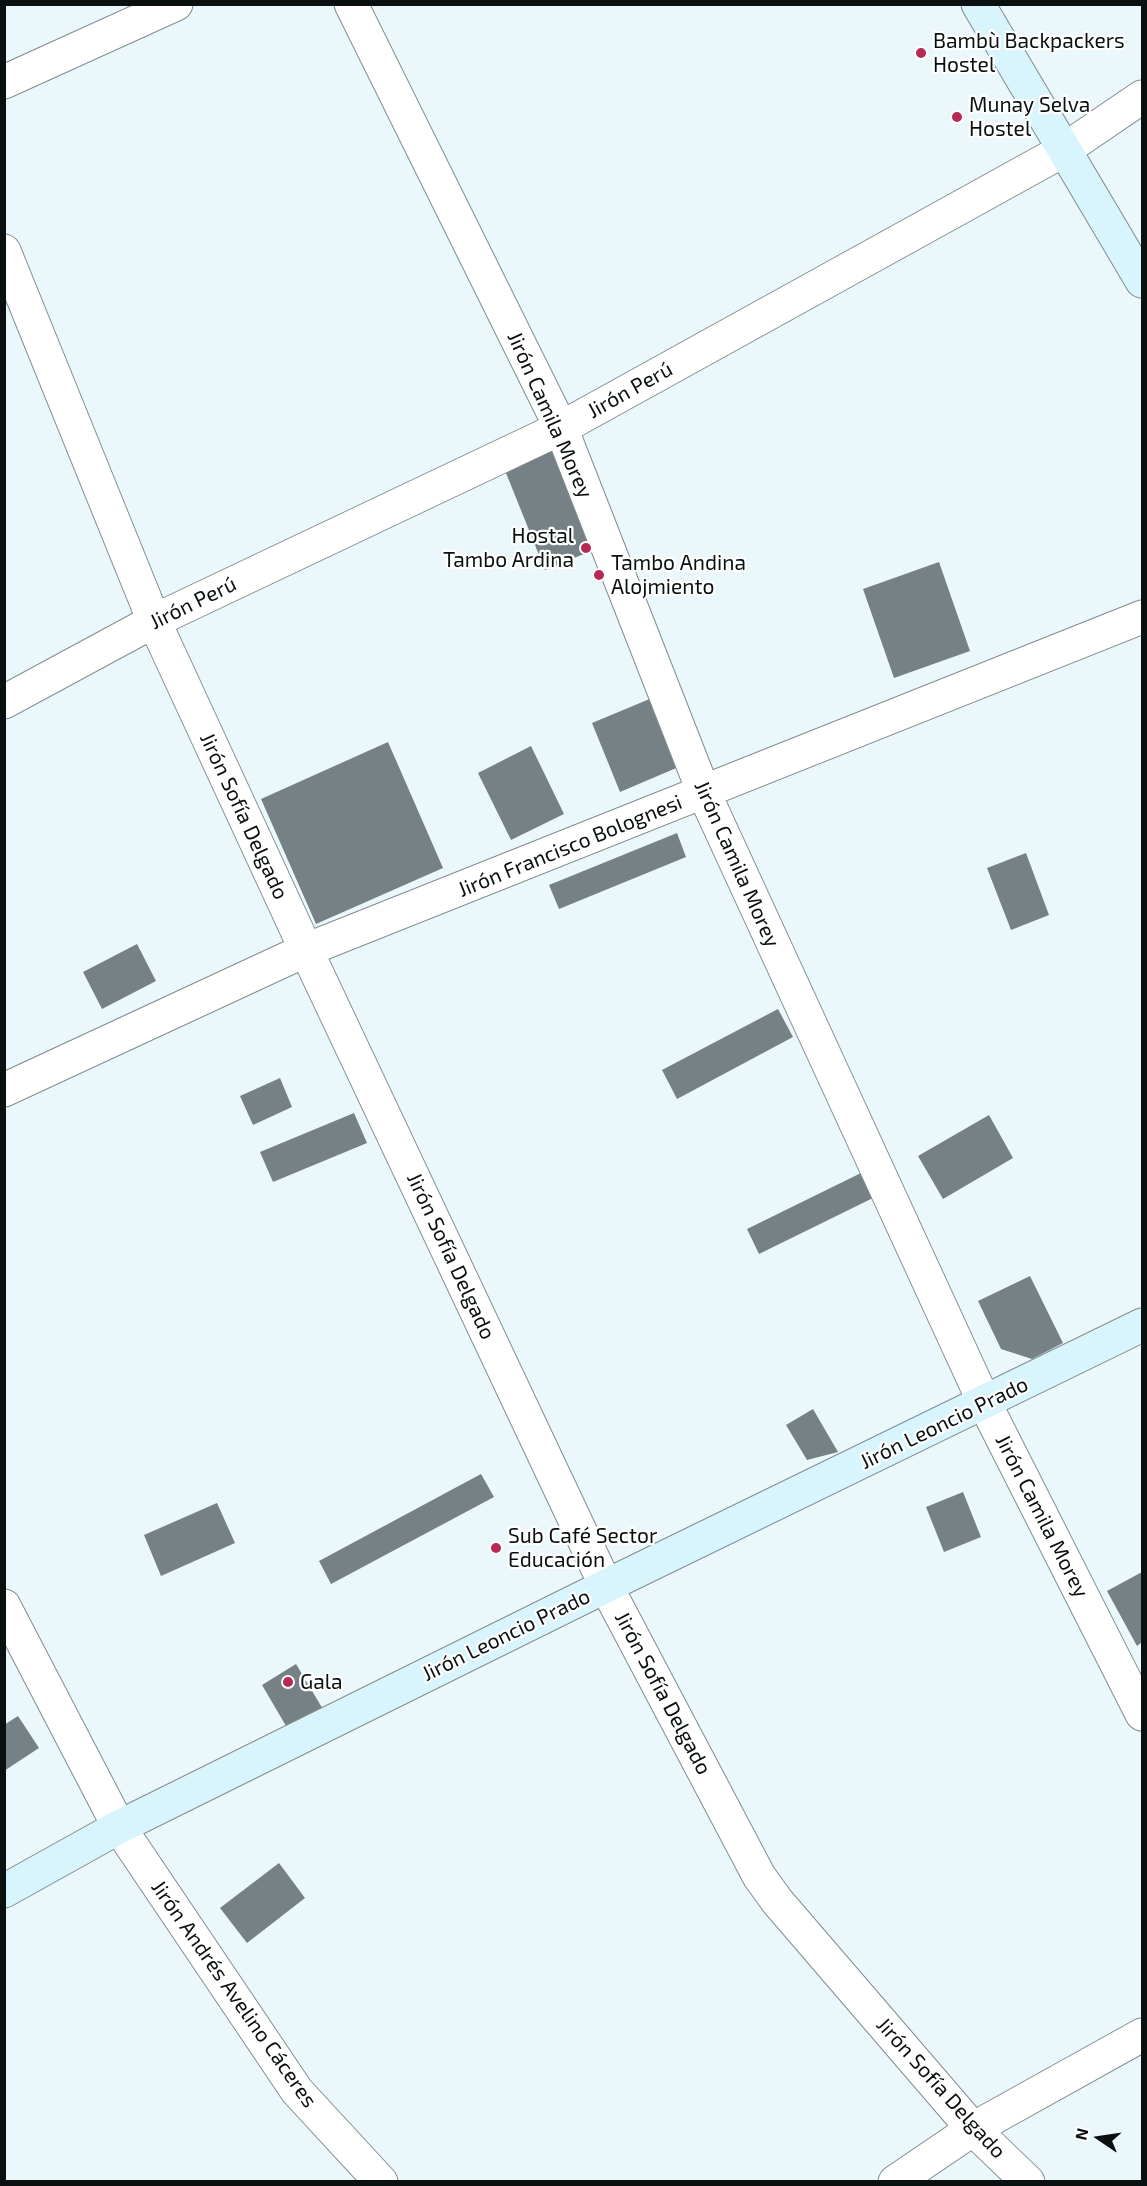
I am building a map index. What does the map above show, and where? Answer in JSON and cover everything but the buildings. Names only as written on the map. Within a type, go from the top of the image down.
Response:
[{"type":"street","points":[[4,82],[176,4]]},
{"type":"street","name":"Jirón Camila Morey","points":[[351,4],[561,428],[704,793],[985,1404],[1143,1714]]},
{"type":"street","points":[[978,4],[1143,281]]},
{"type":"street","name":"Jirón Perú","points":[[4,702],[154,621],[561,428],[1064,150],[1143,97]]},
{"type":"street","name":"Jirón Sofía Delgado","points":[[4,251],[154,621],[306,950],[606,1586],[759,1876],[777,1901],[973,2129],[1028,2181]]},
{"type":"street","name":"Jirón Francisco Bolognesi","points":[[4,1090],[306,950],[1143,617]]},
{"type":"street","name":"Jirón Leoncio Prado","points":[[4,1892],[119,1827],[606,1586],[985,1404],[1143,1325]]},
{"type":"street","name":"Jirón Andrés Avelino Cáceres","points":[[4,1606],[119,1827],[297,2091],[381,2181]]},
{"type":"street","points":[[895,2181],[973,2129],[1143,2035]]},
{"type":"place","name":"Bambù Backpackers Hostel","points":[[921,53]]},
{"type":"place","name":"Munay Selva Hostel","points":[[957,117]]},
{"type":"place","name":"Hostal Tambo Ardina","points":[[586,548]]},
{"type":"place","name":"Tambo Andina Alojmiento","points":[[599,575]]},
{"type":"place","name":"Sub Café Sector Educación","points":[[496,1548]]},
{"type":"place","name":"Gala","points":[[288,1682]]}]
